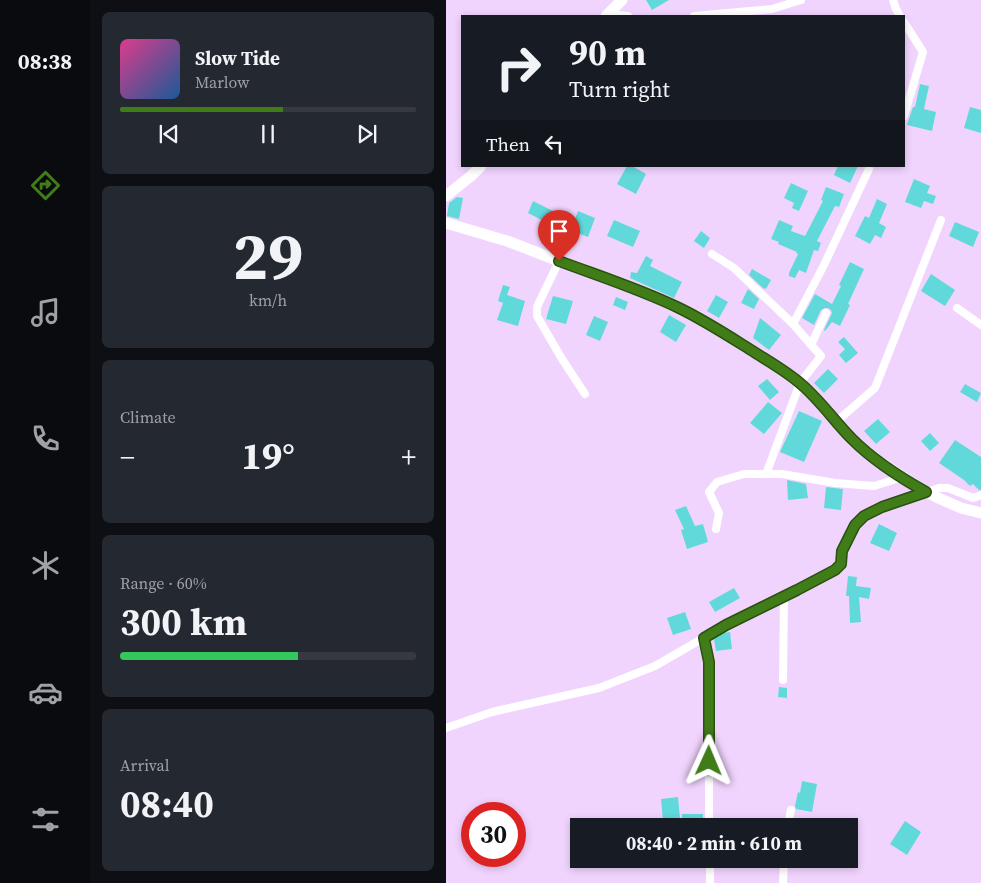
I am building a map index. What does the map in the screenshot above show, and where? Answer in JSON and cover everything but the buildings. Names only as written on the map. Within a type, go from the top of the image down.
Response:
[{"type":"street","points":[[607,15],[622,0]]},
{"type":"street","points":[[705,15],[772,9],[801,0]]},
{"type":"street","points":[[893,0],[899,15]]},
{"type":"street","points":[[905,24],[923,52],[905,113]]},
{"type":"street","points":[[446,196],[478,171],[480,167]]},
{"type":"street","points":[[793,324],[824,264],[869,168]]},
{"type":"street","points":[[836,422],[874,388],[941,220]]},
{"type":"street","points":[[446,223],[507,241],[642,292],[678,308],[726,335],[800,383],[864,450],[903,477],[926,492],[949,503],[981,513]]},
{"type":"street","points":[[712,254],[734,268],[793,324],[821,356],[800,383],[766,474]]},
{"type":"street","points":[[559,261],[537,308],[537,316],[585,394]]},
{"type":"street","points":[[957,308],[981,325]]},
{"type":"street","points":[[811,345],[826,313]]},
{"type":"street","points":[[716,529],[719,513],[709,492],[717,482],[744,474],[782,474],[835,483],[874,486],[903,477]]},
{"type":"street","points":[[446,728],[492,712],[599,688],[655,666],[726,625],[835,570],[841,564],[842,551],[855,525],[864,516],[882,507],[939,488],[948,488],[973,498],[981,495]]},
{"type":"street","points":[[783,680],[784,596]]},
{"type":"street","points":[[704,638],[709,662],[709,818]]},
{"type":"street","points":[[790,818],[791,810]]},
{"type":"street","points":[[710,868],[710,883]]},
{"type":"street","points":[[783,883],[784,868]]},
{"type":"route","points":[[559,261],[624,284],[678,308],[780,368],[812,394],[852,440],[879,461],[926,492],[882,507],[864,516],[855,525],[842,551],[841,564],[835,570],[704,638],[709,662],[709,761]]}]
